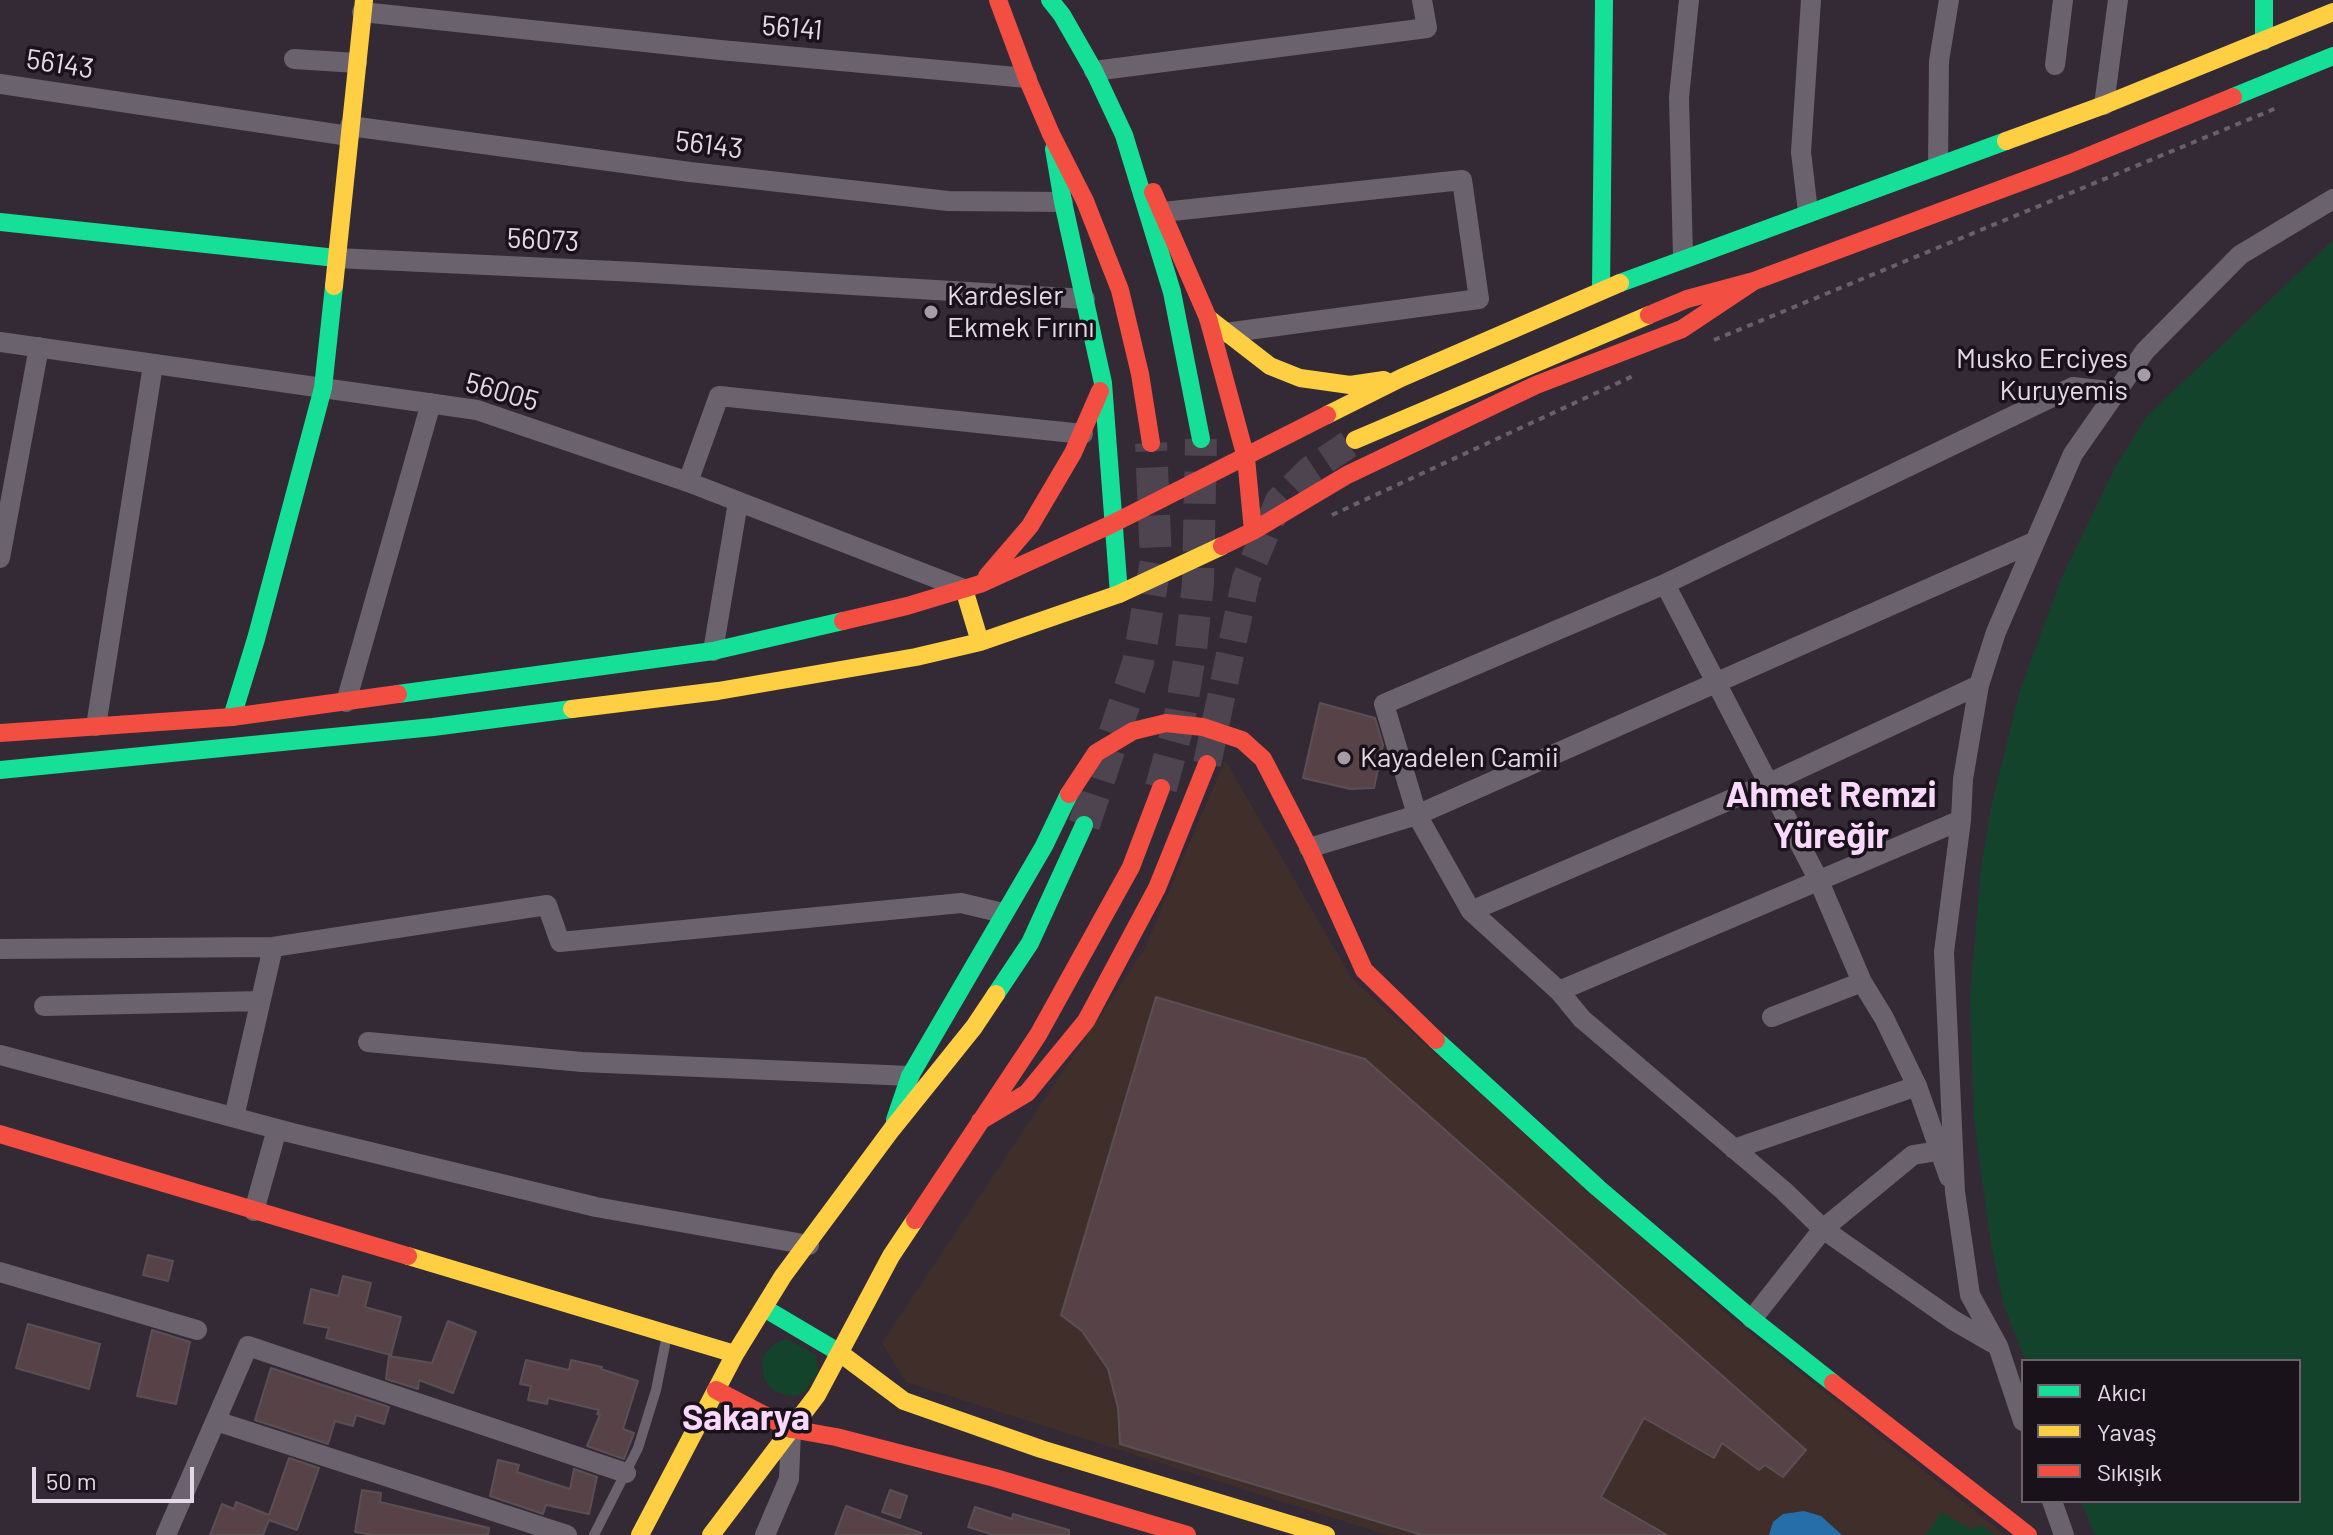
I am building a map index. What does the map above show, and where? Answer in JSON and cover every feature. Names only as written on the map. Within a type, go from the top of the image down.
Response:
[{"type":"main road","points":[[998,0],[1019,34],[1027,78],[1085,201],[1120,290],[1140,374],[1151,443]]},
{"type":"main road","points":[[1601,290],[1604,0]]},
{"type":"main road","points":[[2264,0],[2264,41]]},
{"type":"main road","points":[[232,717],[323,388],[363,6]]},
{"type":"main road","points":[[1046,8],[1062,15],[1094,71],[1163,212],[1208,318],[1246,458],[1253,531]]},
{"type":"main road","points":[[0,733],[232,717],[713,651],[907,606],[972,587],[1112,524],[1401,378],[1601,290],[1683,257],[2104,105],[2333,12]]},
{"type":"main road","points":[[1355,440],[1687,299],[1754,281],[2069,164],[2333,56]]},
{"type":"main road","points":[[1051,134],[1103,383],[1119,594]]},
{"type":"main road","points":[[1124,135],[1172,292],[1201,439]]},
{"type":"main road","name":"56073","points":[[0,222],[336,258]]},
{"type":"main road","points":[[0,770],[433,727],[718,691],[916,657],[980,642],[1119,594],[1253,531],[1347,475],[1536,385],[1682,329],[1754,281]]},
{"type":"main road","points":[[1208,318],[1270,366],[1300,378],[1350,385],[1401,378]]},
{"type":"main road","points":[[972,587],[1030,526],[1083,434],[1103,383]]},
{"type":"main road","points":[[972,587],[980,642]]},
{"type":"main road","points":[[892,1129],[910,1076],[1044,846],[1066,799],[1096,753],[1133,731],[1166,723],[1203,727],[1242,740],[1263,759],[1309,848],[1364,970],[1452,1056],[1598,1188],[1752,1319],[2028,1535]]},
{"type":"main road","points":[[979,1121],[1027,1093],[1086,1021],[1157,888],[1207,764]]},
{"type":"main road","points":[[711,1535],[817,1395],[891,1256],[1038,1035],[1131,867],[1161,788]]},
{"type":"main road","points":[[640,1535],[735,1354],[783,1276],[809,1245],[892,1129],[974,1027],[1030,943],[1084,825]]},
{"type":"main road","points":[[0,1134],[735,1354]]},
{"type":"main road","points":[[764,1308],[840,1353],[904,1401],[1041,1449],[1326,1535]]},
{"type":"main road","points":[[716,1390],[791,1429],[880,1448],[1118,1525],[1187,1535]]},
{"type":"street","points":[[1094,71],[1427,28],[1422,0]]},
{"type":"street","points":[[1683,257],[1679,97],[1689,0]]},
{"type":"street","points":[[1808,212],[1801,152],[1811,0]]},
{"type":"street","points":[[1938,165],[1939,61],[1949,0]]},
{"type":"street","points":[[2055,65],[2063,0]]},
{"type":"street","points":[[2104,105],[2118,0]]},
{"type":"street","name":"56141","points":[[363,6],[720,50],[1027,78]]},
{"type":"street","points":[[294,59],[357,63]]},
{"type":"street","name":"56143","points":[[0,84],[349,131],[933,200],[1063,202]]},
{"type":"street","points":[[1163,212],[1462,180],[1479,299],[1225,333]]},
{"type":"street","points":[[2021,1415],[1998,1346],[1970,1295],[1955,1192],[1944,952],[1961,820],[1963,779],[1979,685],[1996,632],[2073,454],[2145,351],[2240,255],[2333,199]]},
{"type":"street","name":"56073","points":[[336,258],[1085,299]]},
{"type":"street","name":"56005","points":[[0,342],[477,410],[688,482],[972,587]]},
{"type":"street","points":[[0,558],[39,347]]},
{"type":"street","points":[[96,726],[153,365]]},
{"type":"street","points":[[1998,1346],[1953,1320],[1823,1229],[1582,1019],[1559,991],[1471,911],[1417,815],[1384,704],[1665,584],[2073,387],[2117,392]]},
{"type":"street","points":[[688,482],[719,396],[1083,434]]},
{"type":"street","points":[[346,702],[431,403]]},
{"type":"street","points":[[713,651],[738,502]]},
{"type":"street","points":[[1309,848],[1417,815],[2034,542]]},
{"type":"street","points":[[1665,584],[1818,879],[1862,982],[1884,1018],[1917,1086],[1955,1192]]},
{"type":"street","points":[[1471,911],[1767,784],[1979,685]]},
{"type":"street","points":[[1559,991],[1961,820]]},
{"type":"street","points":[[0,949],[273,947],[547,905],[560,942],[961,903],[1003,913]]},
{"type":"street","points":[[234,1117],[273,947]]},
{"type":"street","points":[[1772,1017],[1862,982]]},
{"type":"street","points":[[44,1006],[260,1001]]},
{"type":"street","points":[[368,1042],[582,1062],[910,1076]]},
{"type":"street","points":[[0,1055],[277,1129],[596,1207],[809,1245]]},
{"type":"street","points":[[1734,1149],[1917,1086]]},
{"type":"street","points":[[254,1211],[277,1129]]},
{"type":"street","points":[[1752,1319],[1823,1229],[1913,1155],[1938,1151]]},
{"type":"street","points":[[0,1272],[197,1330]]},
{"type":"street","points":[[166,1535],[248,1346],[626,1473]]},
{"type":"street","points":[[216,1421],[567,1535]]},
{"type":"street","points":[[765,1535],[789,1479],[791,1429]]},
{"type":"street","points":[[2053,1503],[2064,1535]]},
{"type":"lane","points":[[594,1535],[626,1473],[648,1420],[667,1333]]},
{"type":"path","points":[[1708,342],[2290,103]]},
{"type":"path","points":[[1333,514],[1638,374]]},
{"type":"shaded area","points":[[1225,760],[1352,979],[1735,1321],[2005,1535],[1387,1535],[906,1382],[882,1343],[1144,950]]},
{"type":"green space","points":[[2333,240],[2333,1535],[2095,1535],[2082,1503],[2301,1503],[2301,1359],[2025,1359],[2004,1306],[1991,1244],[1974,1120],[1970,995],[1981,869],[1991,807],[2020,690],[2062,577],[2115,468],[2146,417]]},
{"type":"green space","points":[[787,1339],[816,1355],[818,1373],[805,1392],[794,1396],[772,1389],[764,1379],[762,1362],[767,1351]]},
{"type":"green space","points":[[1941,1512],[1971,1529],[1981,1525],[1995,1535],[1926,1535]]},
{"type":"water","points":[[1804,1511],[1821,1516],[1842,1535],[1769,1535],[1773,1522],[1783,1514]]},
{"type":"building","name":"Kayadelen Camii","points":[[1320,703],[1375,718],[1383,745],[1374,788],[1350,789],[1303,778]]},
{"type":"building","points":[[1156,997],[1365,1059],[1806,1450],[1783,1477],[1765,1465],[1759,1470],[1722,1443],[1714,1458],[1644,1418],[1601,1497],[1667,1535],[1422,1535],[1120,1444],[1118,1408],[1108,1369],[1082,1331],[1061,1315]]},
{"type":"building","points":[[148,1255],[173,1261],[168,1281],[143,1275]]},
{"type":"building","points":[[343,1276],[371,1283],[365,1307],[401,1317],[391,1355],[326,1338],[329,1328],[304,1323],[311,1289],[338,1296]]},
{"type":"building","points":[[448,1321],[476,1332],[453,1393],[419,1380],[418,1389],[386,1379],[389,1356],[432,1363]]},
{"type":"building","points":[[28,1324],[100,1344],[89,1389],[16,1368]]},
{"type":"building","points":[[152,1330],[190,1342],[176,1404],[137,1396]]},
{"type":"building","points":[[526,1360],[569,1370],[571,1360],[602,1367],[638,1381],[623,1429],[634,1433],[624,1459],[587,1446],[600,1415],[597,1414],[599,1410],[548,1398],[547,1404],[528,1400],[531,1386],[520,1384]]},
{"type":"building","points":[[271,1368],[389,1407],[384,1424],[356,1415],[353,1426],[335,1421],[328,1444],[255,1420]]},
{"type":"building","points":[[289,1458],[319,1468],[297,1530],[269,1520],[263,1535],[210,1535],[222,1504],[234,1509],[236,1502],[269,1515]]},
{"type":"building","points":[[498,1460],[519,1465],[517,1472],[570,1489],[574,1469],[597,1477],[589,1514],[546,1505],[543,1514],[490,1496]]},
{"type":"building","points":[[362,1490],[381,1493],[380,1502],[489,1528],[488,1535],[374,1535],[355,1532]]},
{"type":"building","points":[[890,1490],[907,1496],[900,1518],[882,1512]]},
{"type":"building","points":[[846,1506],[921,1533],[921,1535],[835,1535]]},
{"type":"building","points":[[975,1507],[1012,1519],[1013,1514],[1069,1530],[1069,1535],[994,1535],[968,1527]]},
{"type":"tunnel","points":[[1161,788],[1179,722],[1191,649],[1198,583],[1201,439]]},
{"type":"tunnel","points":[[1207,764],[1246,579],[1279,501],[1310,470],[1355,440]]},
{"type":"tunnel","points":[[1084,825],[1138,663],[1156,561],[1151,443]]},
{"type":"traffic: fast","points":[[1050,0],[1094,71],[1124,135],[1172,292],[1201,439]]},
{"type":"traffic: fast","points":[[1601,290],[1604,0]]},
{"type":"traffic: fast","points":[[2264,0],[2264,41]]},
{"type":"traffic: fast","points":[[2233,97],[2333,56]]},
{"type":"traffic: fast","points":[[1620,283],[2006,141]]},
{"type":"traffic: fast","points":[[1054,149],[1103,383],[1119,594]]},
{"type":"traffic: fast","points":[[0,222],[336,258]]},
{"type":"traffic: fast","points":[[232,717],[323,388],[334,286]]},
{"type":"traffic: fast","points":[[398,694],[713,651],[843,621]]},
{"type":"traffic: fast","points":[[0,770],[433,727],[572,709]]},
{"type":"traffic: fast","points":[[895,1120],[910,1076],[1044,846],[1069,794]]},
{"type":"traffic: fast","points":[[996,994],[1030,943],[1084,825]]},
{"type":"traffic: fast","points":[[1436,1040],[1598,1188],[1752,1319],[1833,1383]]},
{"type":"traffic: fast","points":[[764,1308],[840,1353]]},
{"type":"traffic: slow","points":[[334,286],[364,0]]},
{"type":"traffic: slow","points":[[2006,141],[2104,105],[2333,12]]},
{"type":"traffic: slow","points":[[1327,415],[1401,378],[1620,283]]},
{"type":"traffic: slow","points":[[1355,440],[1649,315]]},
{"type":"traffic: slow","points":[[1208,318],[1270,366],[1300,378],[1350,385],[1384,380]]},
{"type":"traffic: slow","points":[[572,709],[718,691],[916,657],[980,642],[1119,594],[1222,546]]},
{"type":"traffic: slow","points":[[964,589],[980,642]]},
{"type":"traffic: slow","points":[[640,1535],[735,1354],[783,1276],[996,994]]},
{"type":"traffic: slow","points":[[711,1535],[817,1395],[891,1256],[915,1220]]},
{"type":"traffic: slow","points":[[408,1256],[735,1354]]},
{"type":"traffic: slow","points":[[840,1353],[904,1401],[1041,1449],[1326,1535]]},
{"type":"traffic: jam","points":[[998,0],[1027,78],[1085,201],[1120,290],[1140,374],[1151,443]]},
{"type":"traffic: jam","points":[[1649,315],[1687,299],[1754,281],[2069,164],[2233,97]]},
{"type":"traffic: jam","points":[[1153,192],[1208,318],[1246,458],[1253,531]]},
{"type":"traffic: jam","points":[[1222,546],[1347,475],[1536,385],[1682,329],[1754,281]]},
{"type":"traffic: jam","points":[[987,576],[1030,526],[1073,453],[1100,391]]},
{"type":"traffic: jam","points":[[843,621],[980,584],[1112,524],[1327,415]]},
{"type":"traffic: jam","points":[[0,733],[232,717],[398,694]]},
{"type":"traffic: jam","points":[[1069,794],[1096,753],[1133,731],[1166,723],[1203,727],[1242,740],[1263,759],[1309,848],[1364,970],[1436,1040]]},
{"type":"traffic: jam","points":[[980,1121],[1027,1093],[1086,1021],[1157,888],[1207,764]]},
{"type":"traffic: jam","points":[[915,1220],[1038,1035],[1131,867],[1161,788]]},
{"type":"traffic: jam","points":[[0,1134],[408,1256]]},
{"type":"traffic: jam","points":[[1833,1383],[2028,1535]]},
{"type":"traffic: jam","points":[[716,1390],[791,1429]]},
{"type":"traffic: jam","points":[[791,1429],[836,1437],[995,1478],[1187,1535]]},
{"type":"place","name":"Kardesler Ekmek Fırını","points":[[931,312]]},
{"type":"place","name":"Musko Erciyes Kuruyemis","points":[[2144,375]]},
{"type":"place","name":"Kayadelen Camii","points":[[1344,758]]},
{"type":"district","name":"Ahmet Remzi Yüreğir","points":[[1831,816]]},
{"type":"district","name":"Sakarya","points":[[746,1418]]}]
